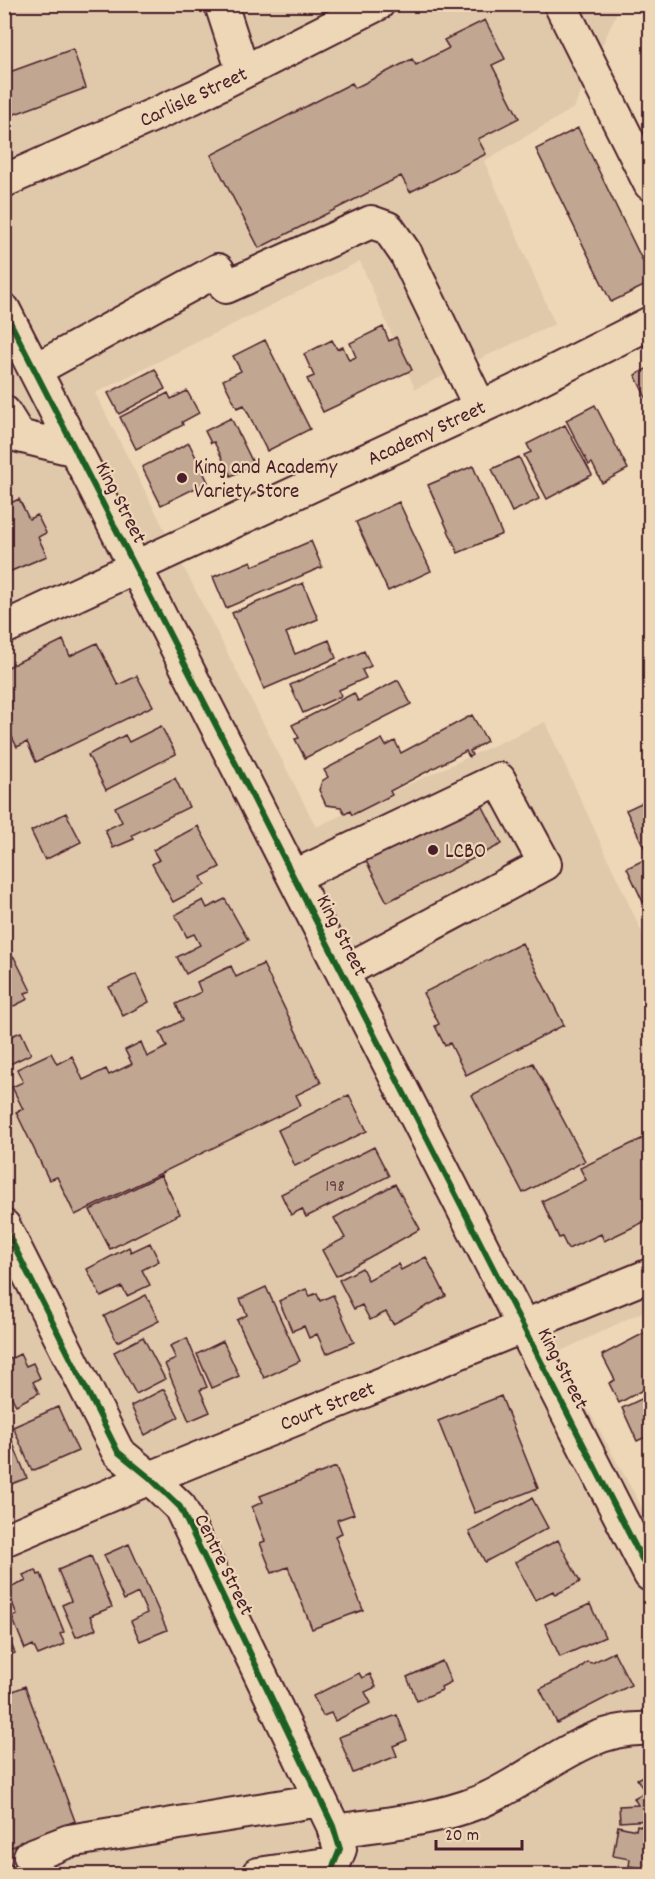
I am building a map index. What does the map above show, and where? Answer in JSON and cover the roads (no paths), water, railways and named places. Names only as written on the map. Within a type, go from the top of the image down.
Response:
[{"type":"street","points":[[221,4],[243,72]]},
{"type":"street","name":"Carlisle Street","points":[[4,181],[194,98],[378,4]]},
{"type":"street","points":[[560,4],[651,184]]},
{"type":"street","points":[[35,370],[218,270],[226,287],[371,222],[388,228],[406,254],[480,407]]},
{"type":"street","name":"King Street","points":[[6,320],[35,370],[136,566],[651,1575]]},
{"type":"street","name":"Academy Street","points":[[4,628],[480,407],[651,323]]},
{"type":"street","points":[[4,412],[19,435],[76,450]]},
{"type":"street","points":[[294,876],[499,779],[545,864],[343,972]]},
{"type":"street","name":"Centre Street","points":[[4,1226],[118,1452],[180,1507],[334,1831],[340,1849],[332,1869]]},
{"type":"street","name":"Court Street","points":[[4,1540],[150,1478],[651,1275]]},
{"type":"street","points":[[334,1831],[442,1813],[477,1802],[506,1790],[592,1739],[610,1732],[651,1729]]},
{"type":"street","points":[[30,1856],[69,1841],[320,1800]]},
{"type":"street","points":[[258,1875],[332,1869]]},
{"type":"place","name":"King and Academy Variety Store","points":[[182,478]]},
{"type":"place","name":"LCBO","points":[[433,850]]}]
